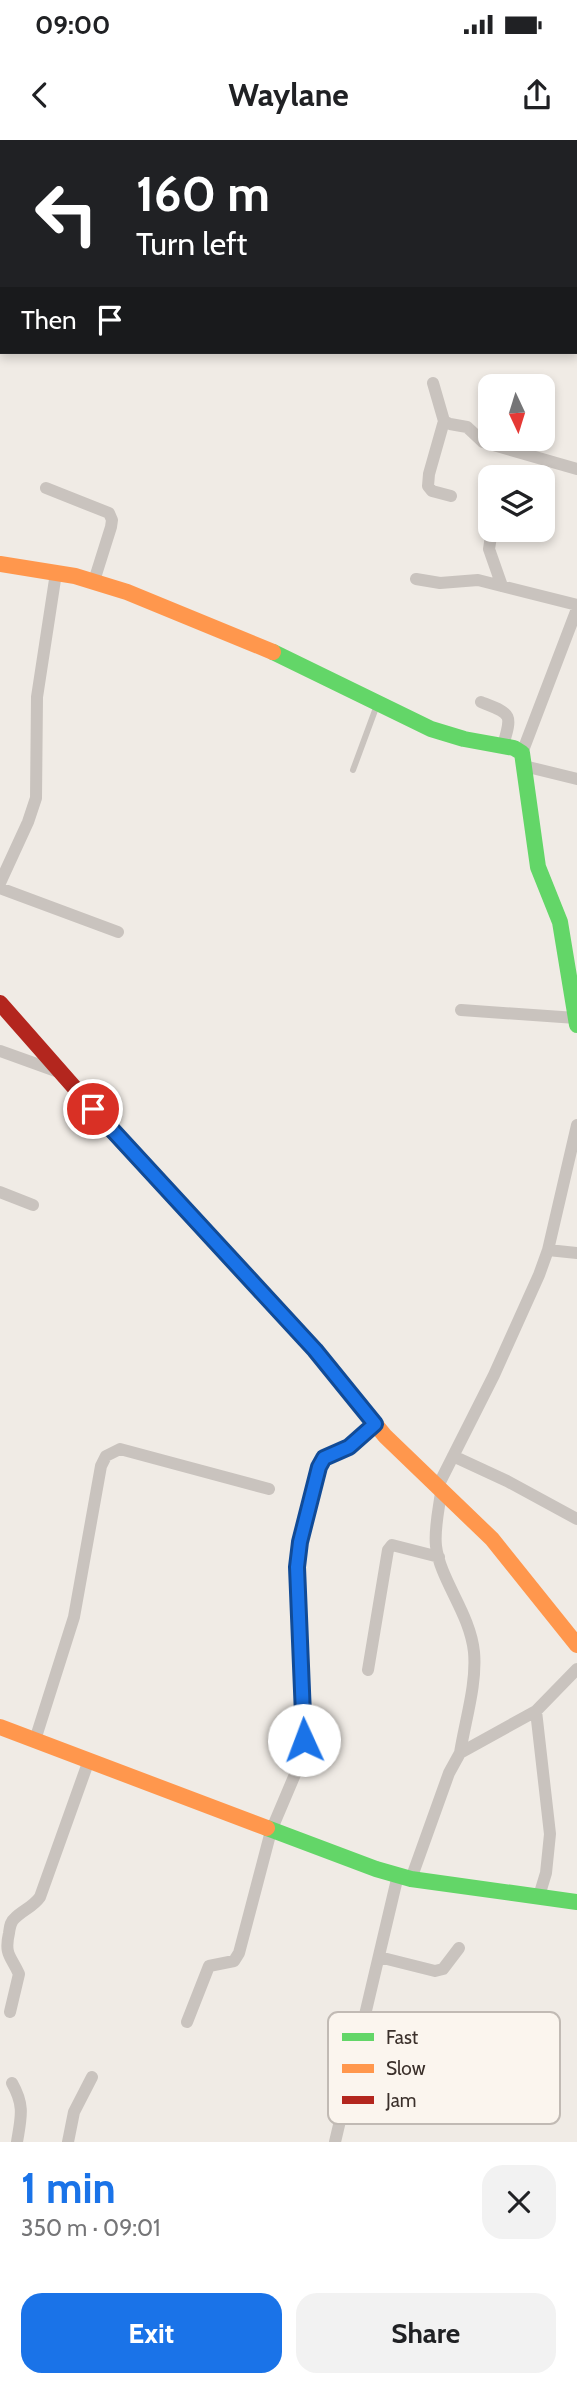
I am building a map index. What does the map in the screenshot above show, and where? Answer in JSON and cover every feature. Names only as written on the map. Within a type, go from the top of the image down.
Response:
[{"type":"street","points":[[433,383],[444,421],[428,486],[432,491],[452,496]]},
{"type":"street","points":[[444,421],[467,427],[484,442],[577,469]]},
{"type":"street","points":[[47,488],[109,513],[111,527],[94,581]]},
{"type":"street","points":[[490,542],[489,549],[502,586]]},
{"type":"street","points":[[0,564],[94,581],[127,592],[278,654],[377,704],[446,734],[514,748],[523,759],[577,779]]},
{"type":"street","points":[[56,573],[37,697],[36,797],[0,886],[118,932]]},
{"type":"street","points":[[416,579],[440,583],[478,580],[577,607],[523,759],[538,867],[560,922],[576,1021],[461,1010]]},
{"type":"street","points":[[481,702],[509,716],[509,728],[503,745]]},
{"type":"street","points":[[0,1003],[232,1262],[315,1350],[375,1424],[439,1490],[492,1539],[577,1645]]},
{"type":"street","points":[[0,1051],[60,1072]]},
{"type":"street","points":[[366,2012],[379,1957],[405,1877],[460,1753],[474,1670],[474,1652],[466,1619],[439,1557],[436,1531],[439,1490],[494,1375],[548,1250],[577,1127]]},
{"type":"street","points":[[0,1192],[33,1205]]},
{"type":"street","points":[[548,1250],[577,1253]]},
{"type":"street","points":[[187,2022],[209,1966],[234,1961],[239,1953],[271,1831],[296,1772],[304,1740],[297,1567],[315,1479],[324,1458],[349,1447],[375,1424]]},
{"type":"street","points":[[35,1740],[74,1617],[101,1466],[106,1456],[113,1451],[126,1450],[269,1489]]},
{"type":"street","points":[[453,1456],[507,1481],[577,1519]]},
{"type":"street","points":[[368,1670],[388,1549],[392,1545],[400,1545],[439,1557]]},
{"type":"street","points":[[460,1753],[536,1711],[577,1669]]},
{"type":"street","points":[[536,1711],[550,1834],[540,1896]]},
{"type":"street","points":[[0,1727],[271,1831],[405,1877],[577,1902]]},
{"type":"street","points":[[10,2012],[19,1974],[7,1953],[11,1922],[34,1905],[40,1897],[89,1760]]},
{"type":"street","points":[[379,1957],[435,1971],[443,1969],[458,1948]]},
{"type":"street","points":[[68,2142],[74,2112],[92,2077]]},
{"type":"street","points":[[12,2083],[21,2101],[22,2112],[17,2142]]},
{"type":"street","points":[[335,2142],[339,2124]]},
{"type":"lane","points":[[353,770],[377,704]]},
{"type":"traffic: fast","points":[[273,652],[431,729],[464,739],[514,748],[522,753],[538,867],[560,922],[577,1025]]},
{"type":"traffic: fast","points":[[267,1828],[376,1869],[411,1879],[577,1902]]},
{"type":"traffic: slow","points":[[0,564],[75,576],[127,592],[273,652]]},
{"type":"traffic: slow","points":[[335,1375],[385,1436],[492,1539],[577,1645]]},
{"type":"traffic: slow","points":[[0,1727],[267,1828]]},
{"type":"traffic: jam","points":[[0,1003],[335,1375]]},
{"type":"route","points":[[93,1109],[315,1350],[375,1424],[349,1447],[332,1452],[324,1458],[319,1467],[300,1542],[297,1567],[304,1740]]}]
